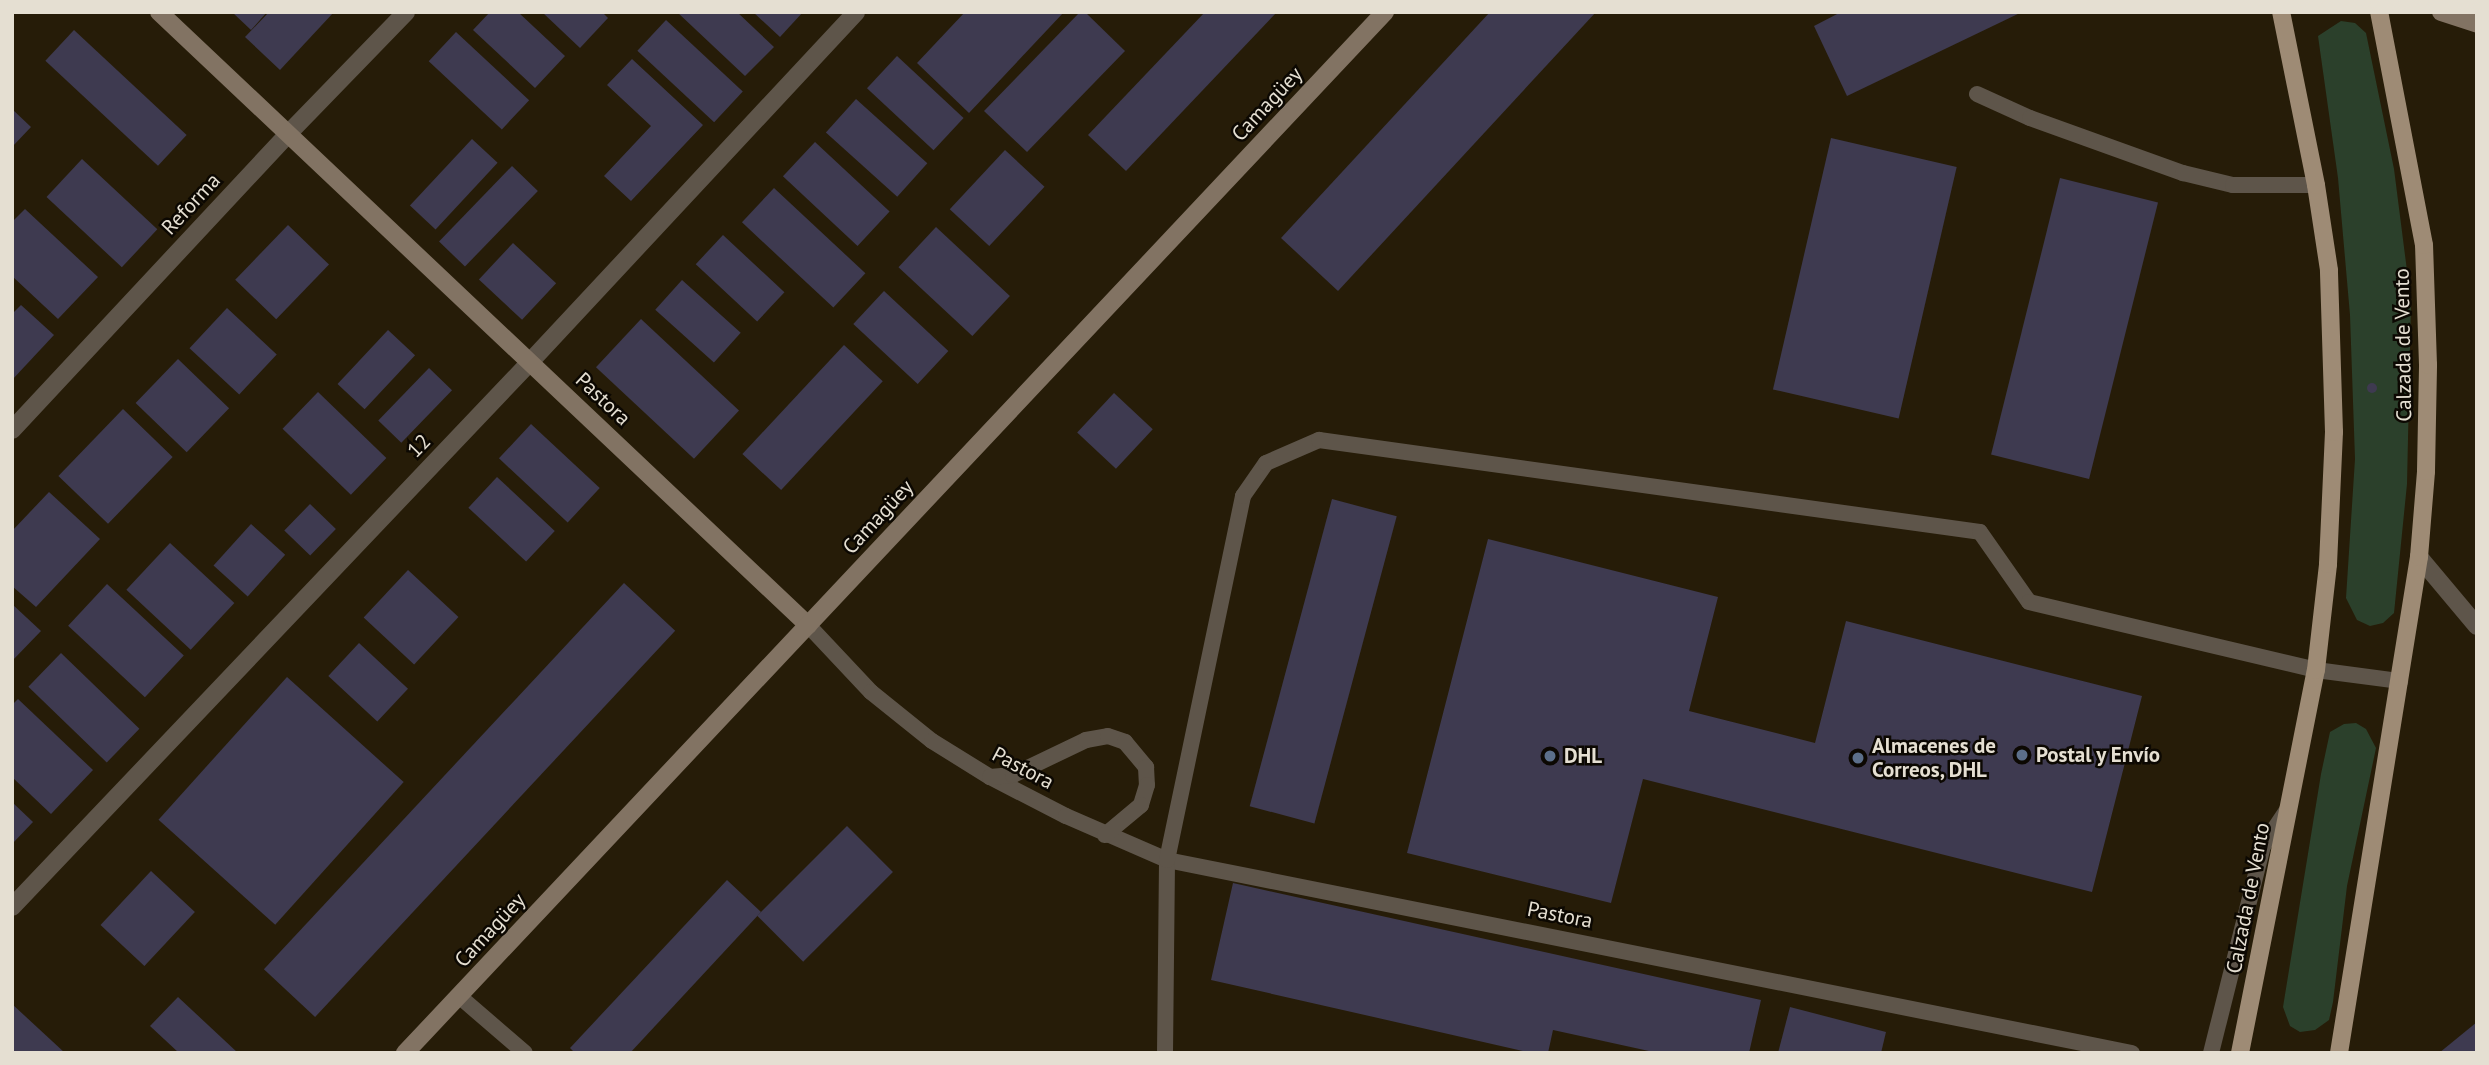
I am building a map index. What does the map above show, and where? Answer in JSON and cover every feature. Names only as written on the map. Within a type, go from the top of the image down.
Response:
[{"type":"main road","name":"Pastora","points":[[159,12],[808,625]]},
{"type":"main road","name":"Camagüey","points":[[405,1053],[1385,12]]},
{"type":"main road","name":"Calzada de Vento","points":[[2240,1053],[2316,670],[2328,564],[2334,432],[2329,270],[2316,184],[2281,12]]},
{"type":"main road","name":"Calzada de Vento","points":[[2339,1053],[2419,557],[2426,471],[2428,365],[2424,245],[2379,12]]},
{"type":"main road","points":[[2441,12],[2477,24]]},
{"type":"street","name":"Reforma","points":[[12,430],[287,135],[407,12]]},
{"type":"street","name":"12","points":[[12,907],[530,362],[856,12]]},
{"type":"street","points":[[2419,557],[2477,626]]},
{"type":"lane","points":[[1976,94],[2030,118],[2183,173],[2233,185],[2316,184]]},
{"type":"lane","points":[[1165,1053],[1167,860],[1242,496],[1266,463],[1319,440],[1980,532],[2029,601],[2316,670],[2400,681]]},
{"type":"lane","name":"Pastora","points":[[808,625],[871,692],[932,741],[990,777],[1105,835],[1167,860],[2132,1053]]},
{"type":"lane","points":[[990,777],[1013,775],[1086,740],[1108,736],[1125,743],[1146,767],[1147,785],[1141,805],[1105,835]]},
{"type":"lane","points":[[2211,1053],[2263,846],[2289,806]]},
{"type":"lane","points":[[459,996],[525,1053]]},
{"type":"green space","points":[[2341,21],[2355,23],[2366,33],[2394,169],[2411,302],[2407,484],[2394,613],[2383,623],[2370,626],[2357,620],[2346,598],[2355,459],[2350,315],[2338,178],[2318,36]]},
{"type":"green space","points":[[2356,723],[2366,729],[2376,748],[2347,886],[2333,1002],[2329,1020],[2315,1030],[2300,1032],[2290,1026],[2283,1007],[2321,774],[2330,732],[2344,724]]},
{"type":"building","points":[[232,12],[267,12],[251,30]]},
{"type":"building","points":[[269,12],[334,12],[280,70],[245,37]]},
{"type":"building","points":[[490,12],[518,12],[565,56],[535,88],[473,30]]},
{"type":"building","points":[[542,12],[602,12],[608,18],[580,48]]},
{"type":"building","points":[[677,12],[737,12],[774,47],[745,76]]},
{"type":"building","points":[[753,12],[803,12],[780,37]]},
{"type":"building","points":[[965,12],[1064,12],[969,113],[917,63]]},
{"type":"building","points":[[1080,12],[1085,12],[1125,51],[1027,152],[984,111]]},
{"type":"building","points":[[1205,12],[1277,12],[1126,171],[1088,135]]},
{"type":"building","points":[[1490,12],[1596,12],[1338,291],[1281,238]]},
{"type":"building","points":[[1841,12],[2022,12],[1847,96],[1814,26]]},
{"type":"building","points":[[666,20],[743,92],[714,122],[637,51]]},
{"type":"building","points":[[74,30],[187,135],[158,166],[45,61]]},
{"type":"building","points":[[456,32],[529,100],[502,129],[429,61]]},
{"type":"building","points":[[897,56],[964,118],[934,150],[867,88]]},
{"type":"building","points":[[632,59],[703,125],[631,201],[604,176],[651,126],[607,85]]},
{"type":"building","points":[[856,99],[927,163],[897,197],[826,132]]},
{"type":"building","points":[[12,109],[31,127],[12,147]]},
{"type":"building","points":[[1831,138],[1957,167],[1899,418],[1773,389]]},
{"type":"building","points":[[472,139],[498,163],[436,229],[410,206]]},
{"type":"building","points":[[815,142],[890,212],[858,246],[783,176]]},
{"type":"building","points":[[1005,150],[1044,187],[989,246],[950,209]]},
{"type":"building","points":[[82,159],[157,229],[122,267],[47,197]]},
{"type":"building","points":[[512,166],[538,191],[465,267],[439,242]]},
{"type":"building","points":[[2060,178],[2158,202],[2089,479],[1991,455]]},
{"type":"building","points":[[774,188],[865,273],[833,308],[742,222]]},
{"type":"building","points":[[25,209],[98,277],[58,319],[12,276],[12,222]]},
{"type":"building","points":[[288,225],[329,265],[276,319],[235,280]]},
{"type":"building","points":[[936,227],[1010,296],[972,336],[898,267]]},
{"type":"building","points":[[723,235],[784,292],[757,322],[696,264]]},
{"type":"building","points":[[513,243],[556,283],[522,320],[479,280]]},
{"type":"building","points":[[682,280],[741,333],[714,363],[655,310]]},
{"type":"building","points":[[884,291],[948,351],[918,384],[853,324]]},
{"type":"building","points":[[21,305],[54,335],[12,380],[12,314]]},
{"type":"building","points":[[227,308],[277,354],[239,395],[189,348]]},
{"type":"building","points":[[641,319],[739,410],[694,459],[596,367]]},
{"type":"building","points":[[388,330],[415,355],[365,409],[338,384]]},
{"type":"building","points":[[844,345],[883,381],[781,490],[742,454]]},
{"type":"building","points":[[178,359],[229,408],[187,452],[136,403]]},
{"type":"building","points":[[429,368],[452,390],[401,443],[378,421]]},
{"type":"building","points":[[2372,383],[2376,384],[2376,392],[2372,393],[2368,392],[2367,388],[2368,384]]},
{"type":"building","points":[[318,392],[386,458],[351,495],[283,429]]},
{"type":"building","points":[[1114,393],[1153,429],[1116,469],[1077,432]]},
{"type":"building","points":[[123,409],[173,457],[108,524],[58,476]]},
{"type":"building","points":[[531,424],[600,488],[568,522],[499,458]]},
{"type":"building","points":[[497,477],[555,531],[526,562],[468,508]]},
{"type":"building","points":[[49,492],[100,539],[36,607],[12,586],[12,531]]},
{"type":"building","points":[[1332,499],[1397,516],[1314,824],[1250,806]]},
{"type":"building","points":[[310,504],[336,529],[310,556],[284,531]]},
{"type":"building","points":[[251,524],[285,555],[248,596],[214,566]]},
{"type":"building","points":[[1488,539],[1718,597],[1689,711],[1815,743],[1846,621],[2142,696],[2092,892],[1643,779],[1611,903],[1407,853]]},
{"type":"building","points":[[170,543],[234,603],[191,650],[126,590]]},
{"type":"building","points":[[408,570],[458,617],[414,665],[364,618]]},
{"type":"building","points":[[624,583],[675,631],[315,1017],[264,969]]},
{"type":"building","points":[[107,584],[184,656],[145,697],[68,626]]},
{"type":"building","points":[[12,604],[41,631],[12,661]]},
{"type":"building","points":[[359,643],[408,689],[377,722],[328,676]]},
{"type":"building","points":[[61,653],[139,729],[107,763],[28,687]]},
{"type":"building","points":[[287,677],[404,782],[275,925],[159,820]]},
{"type":"building","points":[[18,699],[93,770],[51,814],[12,777],[12,705]]},
{"type":"building","points":[[12,802],[33,822],[12,844]]},
{"type":"building","points":[[847,826],[893,872],[803,962],[757,916]]},
{"type":"building","points":[[151,871],[195,912],[144,966],[101,925]]},
{"type":"building","points":[[727,880],[761,912],[630,1053],[575,1053],[570,1048]]},
{"type":"building","points":[[1233,883],[1761,1000],[1749,1053],[1658,1053],[1553,1030],[1548,1053],[1532,1053],[1211,980]]},
{"type":"building","points":[[178,997],[238,1053],[179,1053],[150,1026]]},
{"type":"building","points":[[12,1004],[65,1053],[12,1053]]},
{"type":"building","points":[[1790,1007],[1886,1032],[1881,1053],[1778,1053]]},
{"type":"building","points":[[2477,1022],[2477,1053],[2439,1053]]},
{"type":"place","name":"Postal y Envío","points":[[2022,755]]},
{"type":"place","name":"DHL","points":[[1550,756]]},
{"type":"place","name":"Almacenes de Correos, DHL","points":[[1858,758]]}]
